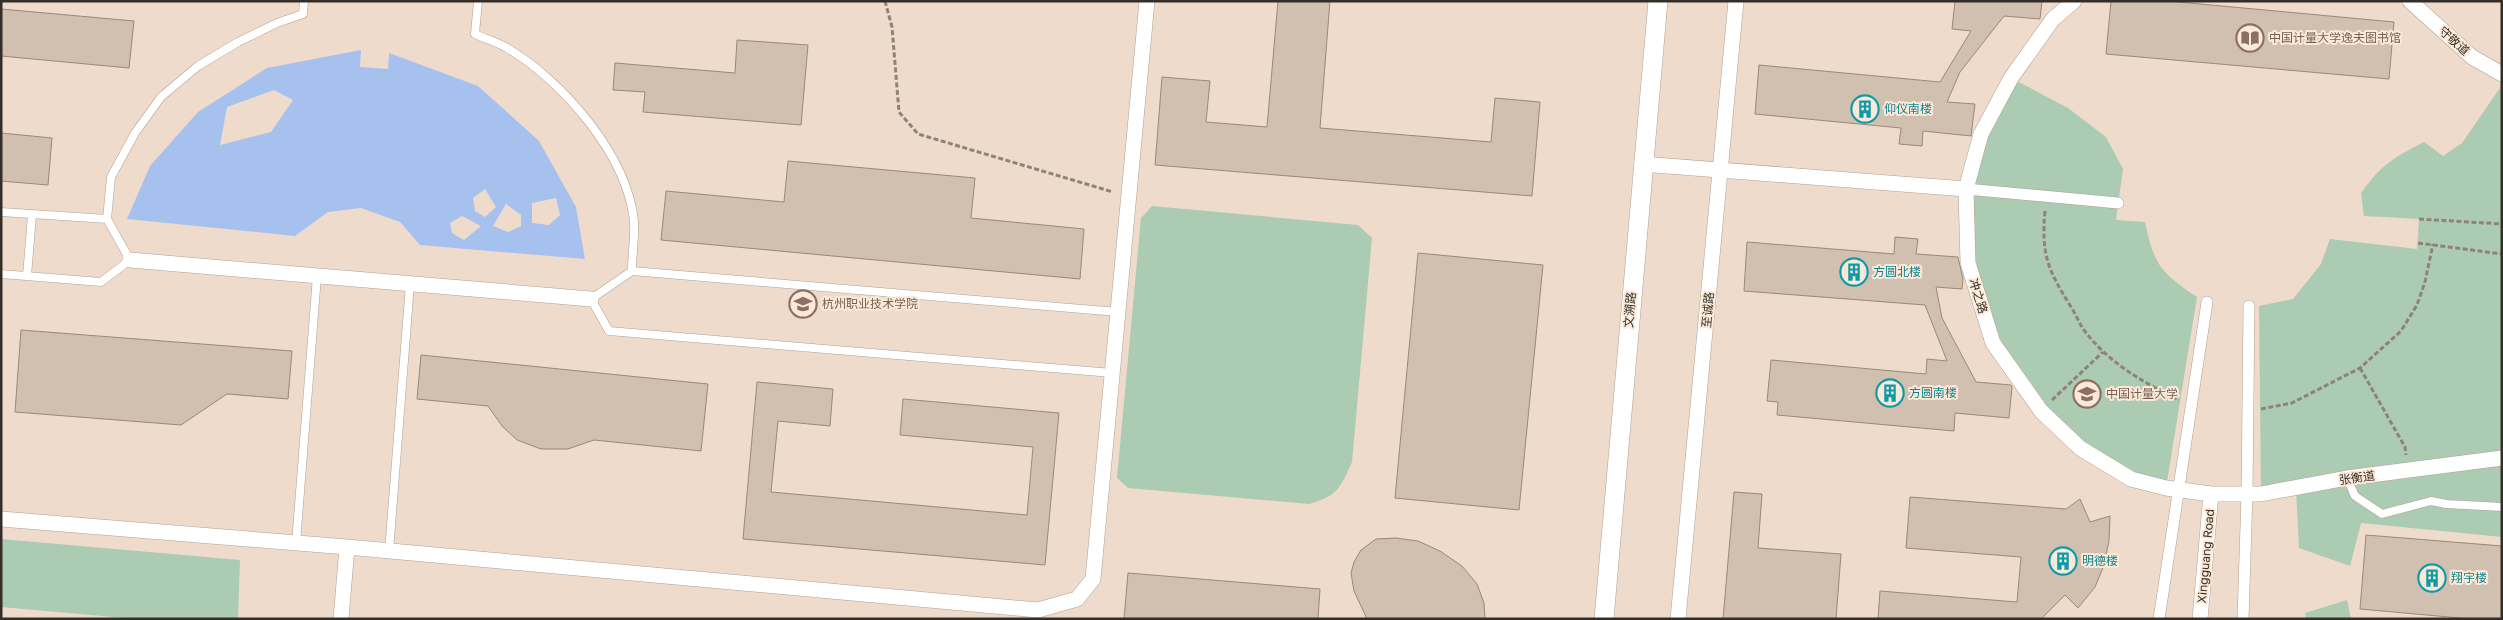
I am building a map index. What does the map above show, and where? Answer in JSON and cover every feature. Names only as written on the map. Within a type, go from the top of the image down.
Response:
[{"type":"street","points":[[1,520],[347,547],[1038,610],[1077,599],[1094,578],[1147,1]]},
{"type":"street","name":"文溯路","points":[[1604,619],[1642,164],[1658,1]]},
{"type":"street","name":"至诚路","points":[[1678,619],[1736,1]]},
{"type":"street","name":"冲之路","points":[[2074,1],[2053,19],[2011,78],[1981,134],[1966,189],[1968,263],[1993,343],[2041,411],[2080,448],[2131,479],[2180,490],[2211,494]]},
{"type":"street","name":"守敬道","points":[[2410,1],[2472,57],[2502,74]]},
{"type":"street","points":[[1642,164],[1966,189],[2046,198],[2118,203]]},
{"type":"street","points":[[130,260],[591,299]]},
{"type":"street","points":[[2159,619],[2207,302]]},
{"type":"street","points":[[2242,619],[2247,494],[2249,306]]},
{"type":"street","name":"张衡道","points":[[2211,494],[2247,494],[2296,488],[2347,478],[2502,458]]},
{"type":"street","name":"Xingguang Road","points":[[2200,619],[2211,494]]},
{"type":"street","points":[[340,619],[347,547]]},
{"type":"lane","points":[[1,274],[101,282],[130,260],[106,219],[111,177],[135,133],[161,97],[198,66],[238,42],[277,23],[303,14],[304,1]]},
{"type":"lane","points":[[478,1],[475,34],[507,48],[560,89],[604,142],[625,185],[634,222],[632,271]]},
{"type":"lane","points":[[1,212],[106,219]]},
{"type":"lane","points":[[26,276],[32,214]]},
{"type":"lane","points":[[1112,373],[609,331],[591,299],[632,271],[1118,312]]},
{"type":"lane","points":[[296,543],[317,276]]},
{"type":"lane","points":[[389,551],[410,284]]},
{"type":"lane","points":[[2347,478],[2354,496],[2382,514],[2431,501],[2446,504],[2502,507]]},
{"type":"path","points":[[885,1],[892,27],[899,112],[918,134],[1128,197]]},
{"type":"path","points":[[2046,198],[2043,234],[2046,263],[2086,332],[2103,352],[2130,374],[2192,406]]},
{"type":"path","points":[[2419,219],[2502,224]]},
{"type":"path","points":[[2418,243],[2502,254]]},
{"type":"path","points":[[2248,412],[2292,403],[2360,368],[2401,331],[2417,305],[2425,282],[2433,244]]},
{"type":"path","points":[[2041,411],[2103,352]]},
{"type":"path","points":[[2360,368],[2405,447],[2406,471]]},
{"type":"green space","points":[[2011,78],[2068,108],[2106,137],[2123,169],[2116,220],[2145,222],[2148,237],[2161,267],[2175,281],[2197,297],[2166,488],[2080,448],[1993,343],[1968,263],[1966,189]]},
{"type":"green space","points":[[2502,85],[2502,537],[2361,523],[2350,566],[2299,548],[2296,489],[2261,494],[2259,306],[2293,299],[2321,264],[2330,239],[2417,249],[2419,219],[2364,216],[2361,193],[2382,168],[2424,142],[2443,156],[2462,143]]},
{"type":"green space","points":[[1152,206],[1358,225],[1372,238],[1352,462],[1341,485],[1326,498],[1309,504],[1128,488],[1117,478],[1141,218]]},
{"type":"green space","points":[[1,539],[240,560],[238,619],[136,619],[1,607]]},
{"type":"green space","points":[[2347,600],[2351,619],[2306,619],[2305,613]]},
{"type":"water","points":[[361,50],[360,67],[388,69],[389,53],[478,86],[539,141],[576,207],[585,259],[420,245],[400,222],[361,208],[328,212],[295,236],[127,219],[150,166],[198,112],[267,68]],"holes":[[[274,90],[293,100],[271,132],[220,145],[227,107]],[[485,189],[496,207],[485,217],[475,211],[473,198]],[[556,198],[560,215],[549,225],[532,223],[532,203]],[[506,204],[521,215],[521,226],[508,232],[493,226]],[[462,216],[481,226],[464,240],[452,233],[450,223]]]},
{"type":"building","points":[[1278,1],[1330,1],[1320,128],[1491,142],[1495,98],[1540,102],[1532,196],[1155,165],[1162,77],[1210,81],[1206,122],[1267,127]]},
{"type":"building","name":"仰仪南楼","points":[[1955,1],[2042,1],[2040,19],[2004,16],[1960,72],[1947,102],[1975,104],[1971,136],[1923,131],[1922,146],[1899,144],[1901,128],[1755,114],[1759,65],[1940,82],[1971,31],[1952,29]]},
{"type":"building","name":"中国计量大学逸夫图书馆","points":[[2111,1],[2168,1],[2394,22],[2389,79],[2106,54]]},
{"type":"building","points":[[1,9],[134,21],[129,68],[1,56]]},
{"type":"building","points":[[737,40],[808,45],[801,125],[643,112],[645,92],[613,90],[615,63],[735,73]]},
{"type":"building","points":[[1,133],[52,138],[48,185],[1,181]]},
{"type":"building","points":[[788,161],[975,178],[971,218],[1084,229],[1080,279],[661,240],[666,191],[784,202]]},
{"type":"building","points":[[1895,237],[1918,239],[1916,254],[1958,257],[1963,279],[1962,289],[1936,287],[1942,318],[1976,382],[2011,385],[2009,418],[1955,413],[1954,431],[1777,415],[1778,402],[1767,401],[1771,360],[1926,374],[1927,359],[1947,361],[1925,305],[1744,291],[1747,242],[1894,254]]},
{"type":"building","points":[[1418,253],[1543,265],[1519,510],[1395,498]]},
{"type":"building","points":[[21,330],[292,351],[288,399],[227,394],[181,425],[15,412]]},
{"type":"building","points":[[421,355],[708,384],[701,451],[594,440],[568,449],[541,449],[517,440],[502,426],[488,406],[417,399]]},
{"type":"building","points":[[757,382],[833,389],[830,426],[778,421],[771,492],[1027,515],[1033,447],[900,435],[903,399],[1059,413],[1045,565],[743,539]]},
{"type":"building","points":[[1734,492],[1762,494],[1758,548],[1841,554],[1836,619],[1723,619]]},
{"type":"building","name":"明德楼","points":[[1910,497],[2066,509],[2080,499],[2090,522],[2110,516],[2109,541],[2104,565],[2095,587],[2078,608],[2065,595],[2041,619],[1878,619],[1880,591],[2017,602],[2021,557],[1906,548]]},
{"type":"building","name":"翔宇楼","points":[[2366,535],[2502,546],[2502,619],[2471,619],[2360,609]]},
{"type":"building","points":[[1396,538],[1418,541],[1440,551],[1462,566],[1477,584],[1484,603],[1485,619],[1367,619],[1354,591],[1351,573],[1354,562],[1361,550],[1376,539]]},
{"type":"building","points":[[1128,573],[1320,589],[1318,619],[1124,619]]},
{"type":"place","name":"中国计量大学逸夫图书馆","points":[[2250,38]]},
{"type":"place","name":"仰仪南楼","points":[[1865,109]]},
{"type":"place","name":"方圆北楼","points":[[1854,272]]},
{"type":"place","name":"杭州职业技术学院","points":[[803,304]]},
{"type":"place","name":"方圆南楼","points":[[1890,393]]},
{"type":"place","name":"中国计量大学","points":[[2087,394]]},
{"type":"place","name":"明德楼","points":[[2063,561]]},
{"type":"place","name":"翔宇楼","points":[[2432,578]]}]
